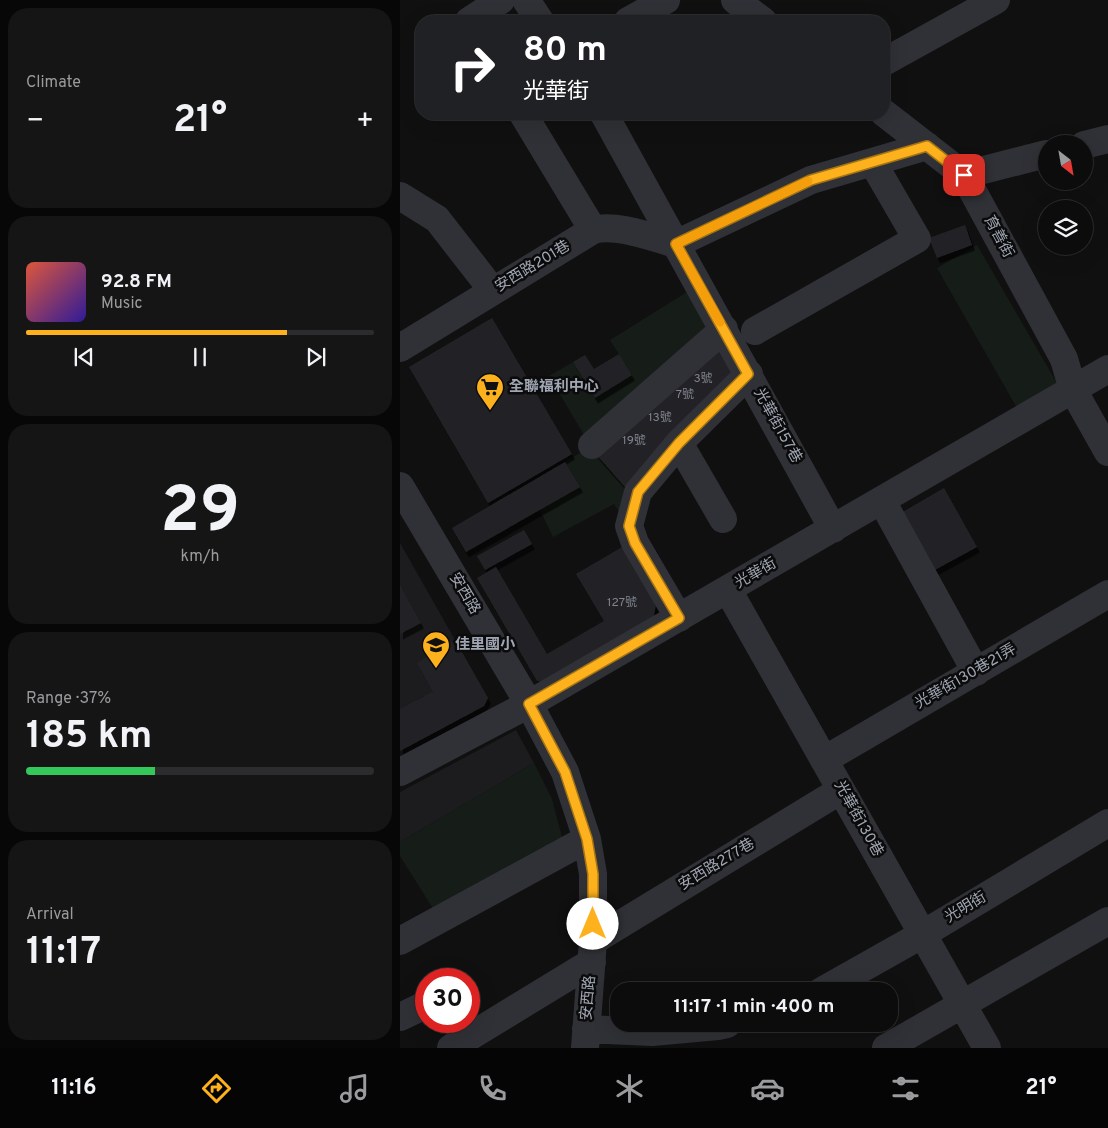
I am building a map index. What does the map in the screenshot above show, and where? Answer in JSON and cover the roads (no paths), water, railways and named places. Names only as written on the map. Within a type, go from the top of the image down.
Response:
[{"type":"street","points":[[478,15],[501,0]]},
{"type":"street","points":[[526,0],[536,15]]},
{"type":"street","points":[[639,15],[666,0]]},
{"type":"street","points":[[735,0],[755,15]]},
{"type":"street","points":[[890,59],[996,0]]},
{"type":"street","name":"育善街","points":[[890,118],[964,175],[1064,359],[1073,390]]},
{"type":"street","points":[[527,120],[594,230]]},
{"type":"street","name":"光華街157巷","points":[[607,120],[833,529]]},
{"type":"street","points":[[1093,143],[1108,139]]},
{"type":"street","points":[[676,244],[811,180],[927,146]]},
{"type":"street","points":[[964,175],[1038,156]]},
{"type":"street","points":[[756,331],[917,239],[872,163]]},
{"type":"street","points":[[400,196],[437,219],[493,291]]},
{"type":"street","name":"安西路201巷","points":[[400,348],[594,230],[602,227],[613,228],[676,244]]},
{"type":"street","points":[[592,445],[724,329]]},
{"type":"street","name":"光華街","points":[[400,772],[529,704],[1108,369]]},
{"type":"street","points":[[679,618],[635,543],[629,526],[638,492],[679,443],[748,374]]},
{"type":"street","points":[[1073,390],[1108,452]]},
{"type":"street","points":[[679,443],[723,519]]},
{"type":"street","name":"安西路","points":[[400,486],[529,704],[565,772],[587,839],[593,874],[593,951],[586,1038]]},
{"type":"street","points":[[882,500],[976,672]]},
{"type":"street","name":"光華街130巷","points":[[728,590],[987,1048]]},
{"type":"street","name":"光華街130巷21弄","points":[[824,760],[1108,594]]},
{"type":"street","name":"安西路277巷","points":[[451,1048],[593,951],[841,790]]},
{"type":"street","name":"光明街","points":[[838,982],[923,934],[1108,823]]},
{"type":"street","points":[[400,941],[587,839]]},
{"type":"street","points":[[886,1048],[1108,921]]},
{"type":"street","points":[[586,1038],[652,1032]]},
{"type":"place","name":"全聯福利中心","points":[[490,411]]},
{"type":"place","name":"佳里國小","points":[[436,669]]}]
